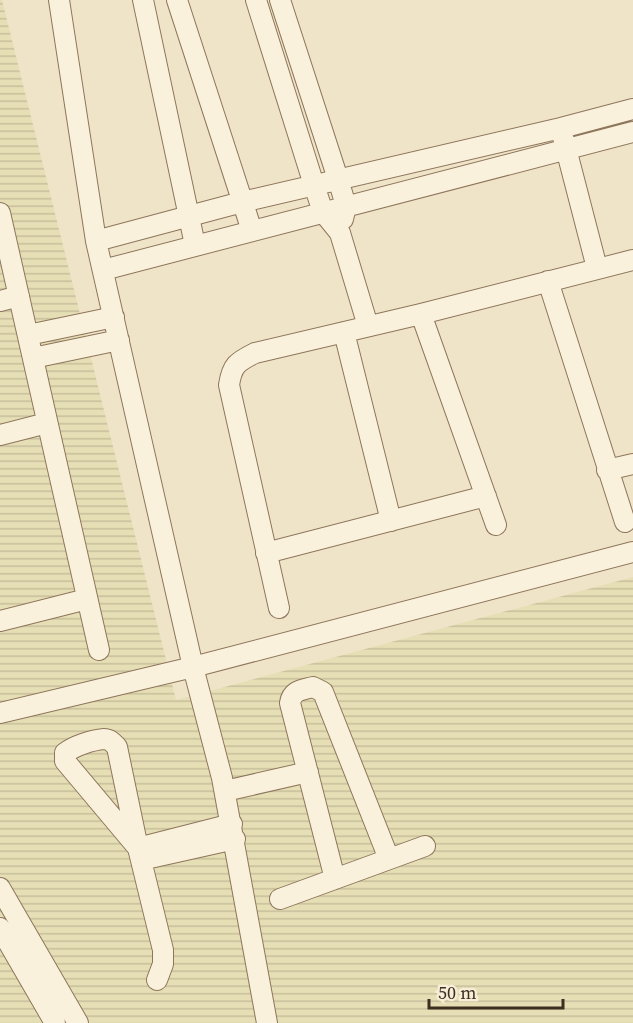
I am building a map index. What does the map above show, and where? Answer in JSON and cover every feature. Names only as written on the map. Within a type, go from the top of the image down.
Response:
[{"type":"street","points":[[59,0],[96,241],[194,667],[224,785],[267,1023]]},
{"type":"street","points":[[142,0],[195,245]]},
{"type":"street","points":[[177,0],[252,231]]},
{"type":"street","points":[[256,0],[323,212],[340,233],[368,326]]},
{"type":"street","points":[[280,0],[345,206],[340,233]]},
{"type":"street","points":[[273,53],[295,48]]},
{"type":"street","points":[[96,241],[242,202],[561,128],[633,109]]},
{"type":"street","points":[[561,128],[597,268]]},
{"type":"street","points":[[103,270],[633,132]]},
{"type":"street","points":[[0,213],[9,298],[28,335],[99,650]]},
{"type":"street","points":[[279,608],[229,385],[231,370],[241,360],[255,353],[633,260]]},
{"type":"street","points":[[548,281],[625,522]]},
{"type":"street","points":[[421,314],[496,525]]},
{"type":"street","points":[[28,335],[114,317]]},
{"type":"street","points":[[344,332],[391,521]]},
{"type":"street","points":[[33,358],[119,340]]},
{"type":"street","points":[[0,435],[47,423]]},
{"type":"street","points":[[607,470],[633,464]]},
{"type":"street","points":[[266,553],[486,496]]},
{"type":"street","points":[[0,713],[194,667],[633,552]]},
{"type":"street","points":[[2,616],[87,599]]},
{"type":"street","points":[[335,879],[291,703],[291,696],[296,692],[313,687],[323,692],[389,859]]},
{"type":"street","points":[[140,854],[65,761],[65,753],[72,748],[104,739],[112,741],[117,747],[163,950],[163,964],[157,980]]},
{"type":"street","points":[[224,785],[306,766]]},
{"type":"street","points":[[140,854],[233,831]]},
{"type":"street","points":[[280,899],[425,846]]},
{"type":"street","points":[[0,888],[78,1023]]},
{"type":"street","points":[[0,928],[55,1023]]},
{"type":"shaded area","points":[[0,0],[2,0],[176,700],[633,577],[633,1023],[0,1023]]}]
